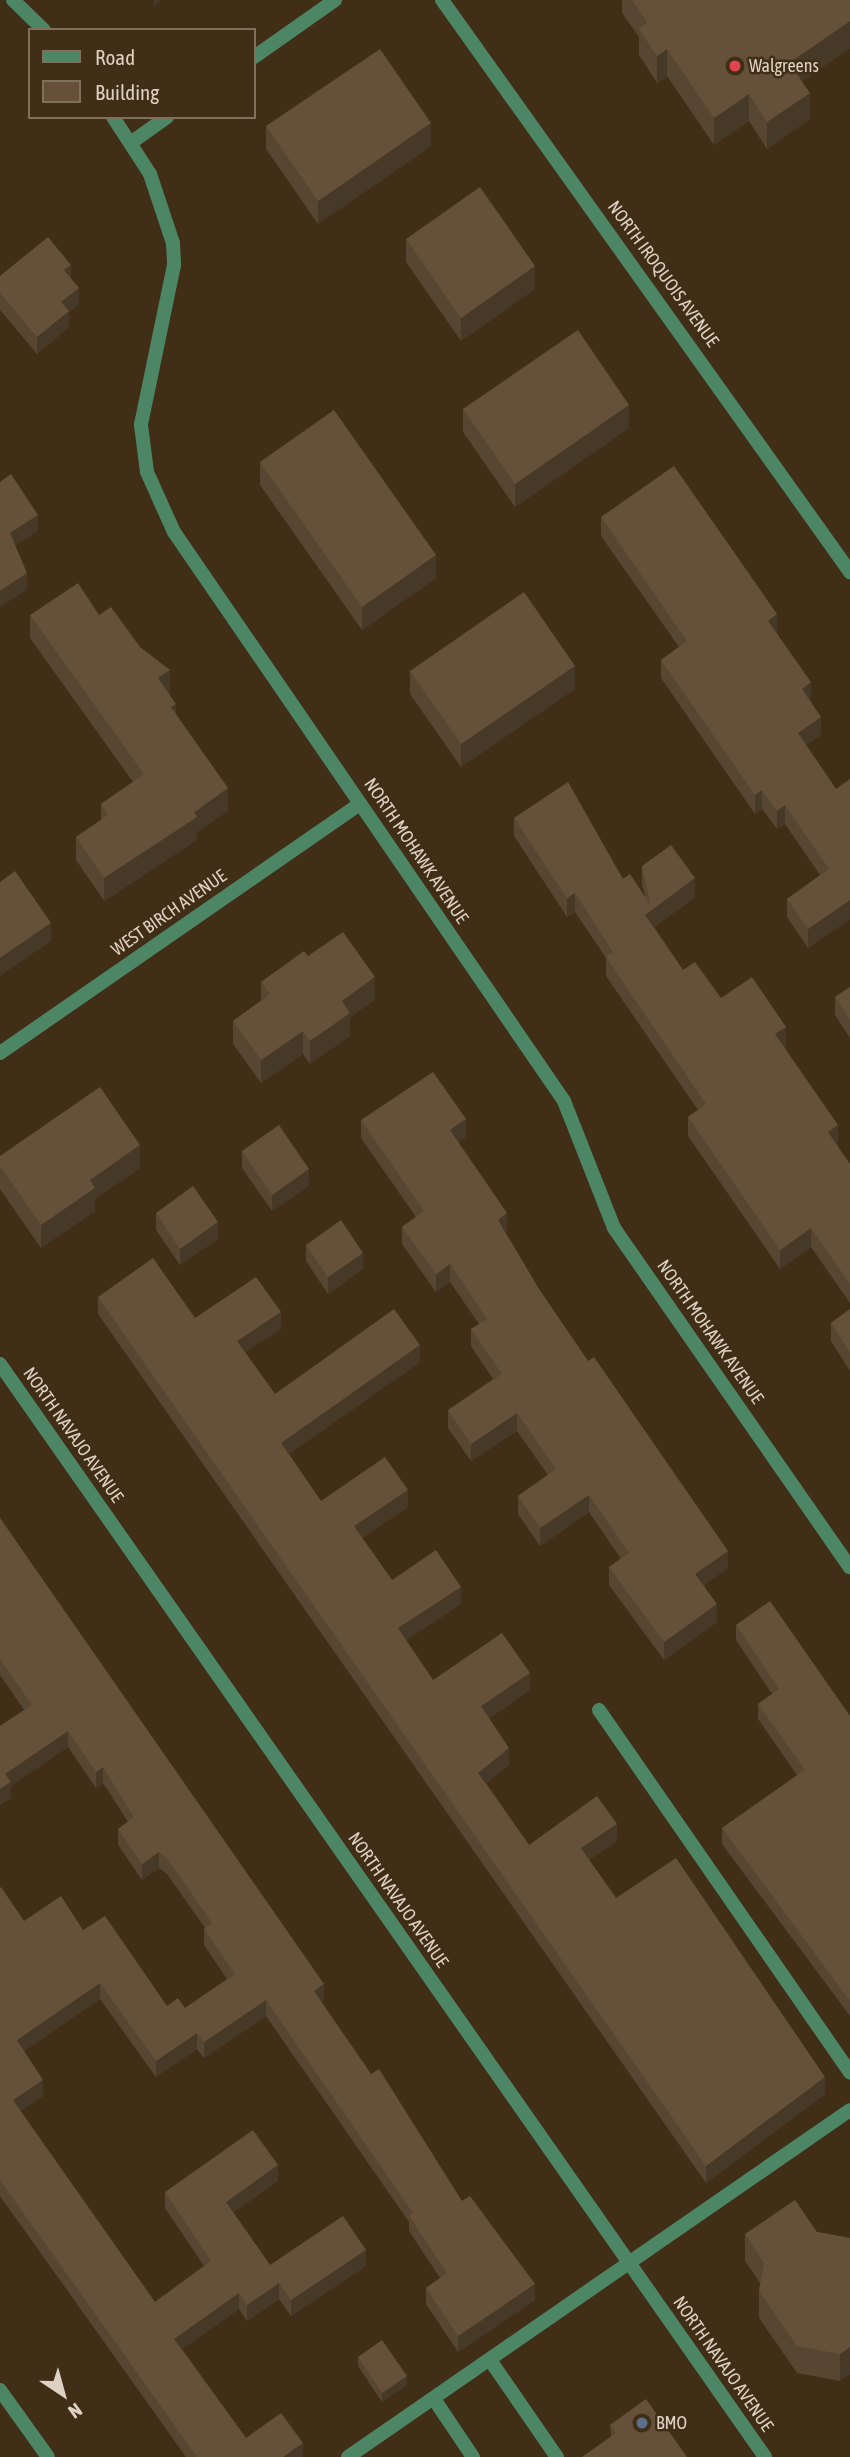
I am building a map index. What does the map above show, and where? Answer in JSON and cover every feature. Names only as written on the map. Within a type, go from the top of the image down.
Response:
[{"type":"street","points":[[13,0],[42,28]]},
{"type":"street","points":[[256,56],[335,0]]},
{"type":"street","name":"NORTH IROQUOIS AVENUE","points":[[442,0],[850,572]]},
{"type":"street","name":"NORTH MOHAWK AVENUE","points":[[115,119],[132,142],[168,218],[174,265],[141,425],[147,472],[174,533],[564,1101],[614,1228],[850,1567]]},
{"type":"street","points":[[132,142],[164,119]]},
{"type":"street","name":"WEST BIRCH AVENUE","points":[[0,1053],[360,804]]},
{"type":"street","name":"NORTH NAVAJO AVENUE","points":[[0,1364],[765,2457]]},
{"type":"street","points":[[599,1710],[850,2072]]},
{"type":"street","points":[[354,2455],[630,2266],[850,2110]]},
{"type":"street","points":[[491,2360],[557,2457]]},
{"type":"street","points":[[0,2390],[48,2457]]},
{"type":"street","points":[[434,2399],[473,2457]]},
{"type":"building","name":"Walgreens","points":[[632,0],[850,0],[850,21],[789,63],[810,93],[767,122],[749,94],[714,118],[667,49],[657,56],[639,29],[647,22]]},
{"type":"building","points":[[380,49],[431,123],[318,201],[266,126]]},
{"type":"building","points":[[480,187],[535,266],[461,318],[406,239]]},
{"type":"building","points":[[48,237],[71,265],[64,270],[79,288],[61,302],[69,311],[37,337],[0,293],[0,276]]},
{"type":"building","points":[[578,330],[629,405],[515,484],[463,409]]},
{"type":"building","points":[[334,410],[436,555],[362,607],[260,462]]},
{"type":"building","points":[[674,466],[777,614],[768,621],[811,682],[802,689],[821,717],[798,733],[836,789],[850,779],[850,900],[808,929],[787,899],[829,869],[785,805],[777,811],[762,790],[755,795],[661,660],[687,641],[601,517]]},
{"type":"building","points":[[11,474],[38,515],[10,533],[27,573],[0,591],[0,482]]},
{"type":"building","points":[[78,583],[99,615],[111,607],[140,647],[170,670],[158,678],[176,704],[171,707],[228,788],[194,812],[197,817],[104,878],[76,837],[108,815],[101,804],[144,774],[30,615]]},
{"type":"building","points":[[524,592],[575,666],[461,744],[410,671]]},
{"type":"building","points":[[568,782],[623,879],[630,874],[651,906],[642,866],[671,845],[695,878],[645,915],[683,970],[695,962],[721,998],[752,977],[786,1027],[775,1034],[838,1125],[828,1132],[850,1164],[850,1284],[811,1228],[780,1250],[688,1117],[706,1104],[606,957],[613,952],[575,893],[567,898],[514,818]]},
{"type":"building","points":[[15,871],[51,923],[0,958],[0,882]]},
{"type":"building","points":[[343,932],[375,977],[342,1001],[350,1013],[310,1041],[303,1031],[261,1060],[233,1021],[270,994],[261,982],[304,951],[308,956]]},
{"type":"building","points":[[850,987],[850,1020],[835,997]]},
{"type":"building","points":[[433,1072],[466,1119],[450,1130],[507,1213],[498,1220],[539,1289],[588,1361],[594,1357],[728,1551],[695,1574],[717,1604],[664,1642],[609,1567],[629,1553],[589,1495],[540,1528],[518,1496],[556,1469],[517,1413],[471,1444],[448,1410],[502,1374],[471,1329],[487,1319],[450,1264],[436,1274],[402,1227],[424,1211],[361,1120]]},
{"type":"building","points":[[100,1087],[140,1145],[90,1180],[95,1188],[41,1225],[0,1166],[0,1156]]},
{"type":"building","points":[[279,1125],[309,1169],[272,1195],[242,1151]]},
{"type":"building","points":[[193,1186],[218,1222],[180,1249],[156,1213]]},
{"type":"building","points":[[341,1220],[363,1253],[328,1277],[306,1245]]},
{"type":"building","points":[[153,1258],[195,1318],[256,1277],[281,1312],[237,1341],[275,1394],[394,1309],[420,1345],[281,1443],[321,1501],[385,1457],[408,1490],[354,1526],[392,1580],[436,1550],[461,1587],[398,1628],[433,1680],[502,1633],[530,1673],[481,1706],[509,1748],[478,1773],[529,1845],[597,1796],[617,1824],[581,1848],[616,1898],[676,1858],[825,2077],[706,2166],[98,1297]]},
{"type":"building","points":[[850,1309],[850,1353],[831,1323]]},
{"type":"building","points":[[0,1518],[324,1984],[314,1991],[371,2074],[379,2069],[462,2201],[470,2196],[535,2284],[458,2336],[426,2288],[447,2273],[409,2216],[413,2213],[266,2000],[204,2042],[197,2033],[156,2061],[100,1983],[17,2040],[43,2080],[13,2100],[155,2302],[211,2261],[165,2192],[253,2130],[278,2165],[226,2202],[270,2265],[343,2216],[366,2250],[291,2300],[279,2283],[247,2305],[239,2293],[174,2339],[246,2438],[281,2413],[303,2443],[283,2457],[197,2457],[0,2180],[1,1887],[24,1921],[61,1896],[83,1930],[105,1916],[167,2006],[178,1998],[185,2008],[235,1974],[204,1929],[212,1923],[167,1858],[159,1852],[142,1864],[118,1829],[134,1817],[103,1767],[96,1772],[68,1731],[5,1774],[11,1782],[0,1789],[0,1726],[32,1705],[0,1659]]},
{"type":"building","points":[[770,1601],[850,1716],[850,2001],[722,1828],[805,1770],[758,1704],[779,1689],[736,1625]]},
{"type":"building","points":[[795,2200],[817,2232],[850,2238],[850,2347],[840,2354],[797,2346],[759,2291],[764,2263],[745,2234]]},
{"type":"building","points":[[382,2340],[407,2376],[382,2393],[358,2357]]},
{"type":"building","name":"BMO","points":[[646,2399],[687,2457],[582,2457],[616,2433],[610,2425]]},
{"type":"place","name":"Walgreens","points":[[735,66]]},
{"type":"place","name":"BMO","points":[[642,2423]]}]
